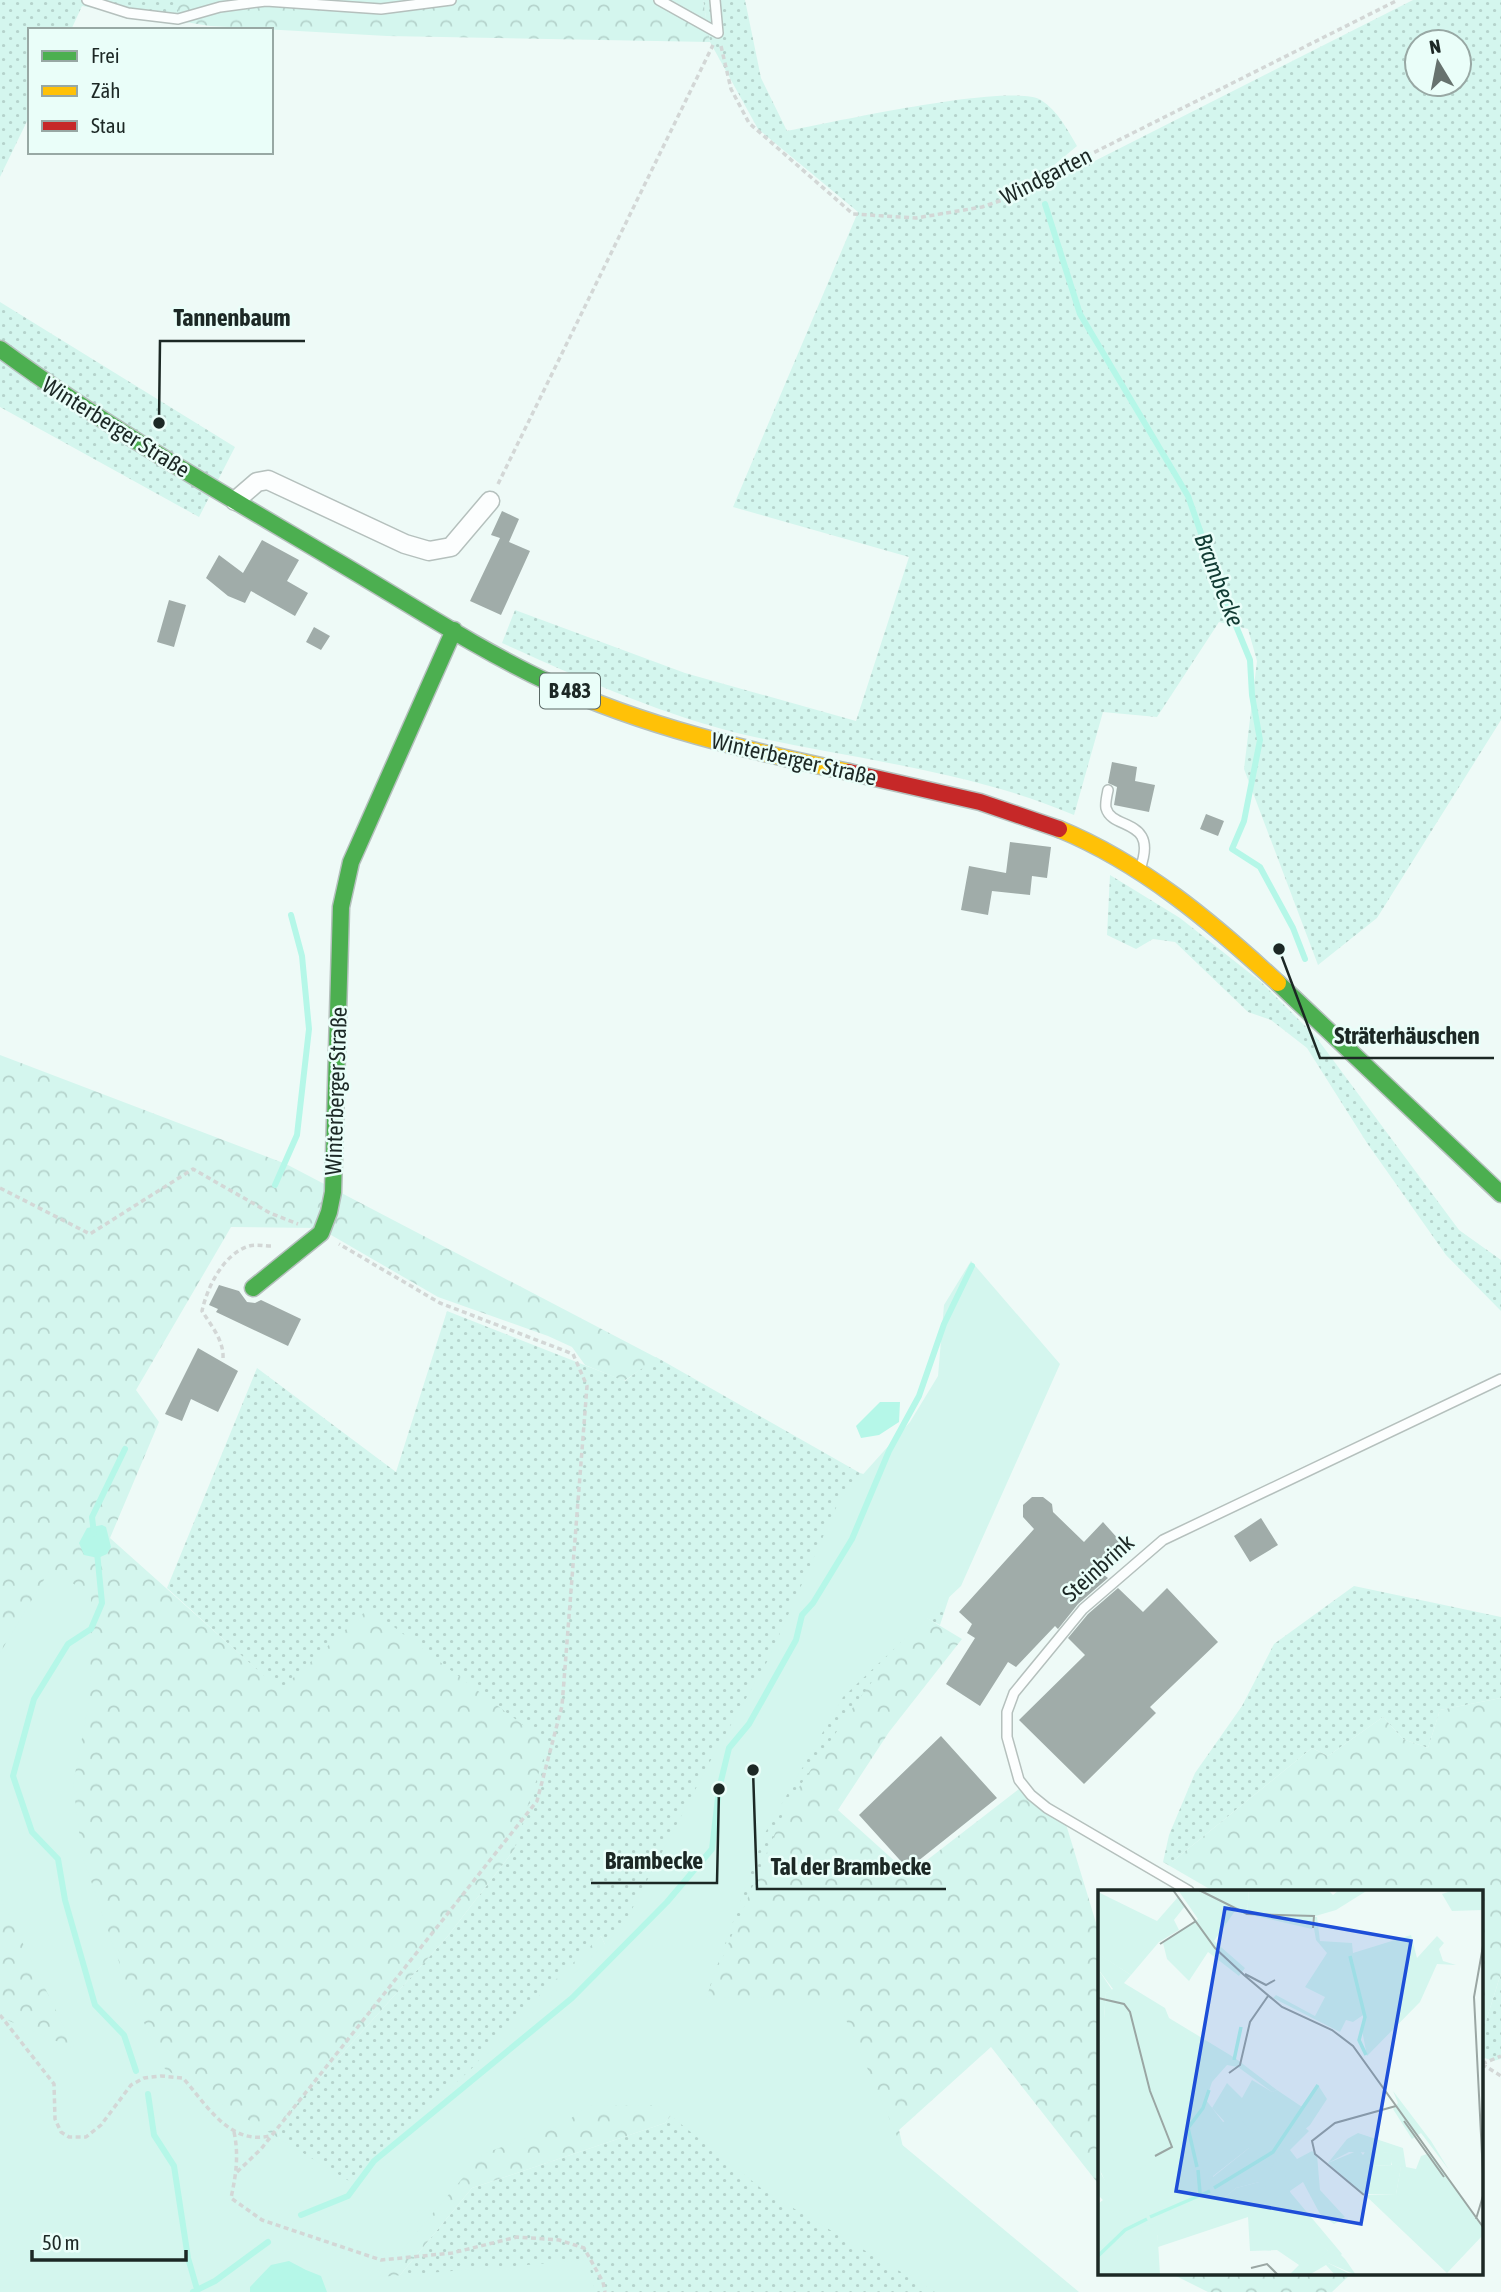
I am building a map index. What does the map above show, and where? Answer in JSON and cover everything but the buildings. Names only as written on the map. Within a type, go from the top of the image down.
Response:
[{"type":"main road","name":"Winterberger Straße","points":[[0,349],[98,418],[235,501],[454,630],[572,692],[621,713],[740,749],[953,793],[1046,824],[1090,843],[1139,871],[1192,909],[1247,954],[1501,1194]]},
{"type":"main road","name":"Winterberger Straße","points":[[321,1233],[333,1192],[341,907],[351,862],[454,630]]},
{"type":"main road","points":[[253,1289],[321,1233]]},
{"type":"street","points":[[235,501],[257,482],[268,480],[405,544],[429,551],[451,547],[490,500]]},
{"type":"lane","points":[[87,0],[128,13],[178,19],[220,7],[266,1],[381,9],[451,0]]},
{"type":"lane","points":[[659,0],[718,33]]},
{"type":"lane","points":[[715,0],[718,33]]},
{"type":"lane","points":[[1108,790],[1106,807],[1111,815],[1131,826],[1144,839],[1145,855],[1139,871]]},
{"type":"lane","name":"Steinbrink","points":[[1187,1890],[1048,1808],[1031,1795],[1019,1780],[1007,1737],[1007,1712],[1014,1693],[1083,1609],[1163,1540],[1501,1379]]},
{"type":"path","name":"Windgarten","points":[[718,33],[731,89],[749,122],[853,214],[915,218],[982,207],[1011,197],[1071,163],[1398,0]]},
{"type":"path","points":[[490,500],[718,33]]},
{"type":"path","points":[[0,1188],[90,1234],[192,1169],[270,1213],[321,1233],[440,1303],[573,1353],[587,1386],[562,1706],[537,1801],[271,2135],[237,2172]]},
{"type":"path","points":[[0,2015],[54,2084],[55,2119],[61,2132],[69,2137],[86,2137],[101,2125],[131,2085],[144,2078],[161,2076],[183,2078],[212,2113],[234,2132],[260,2138],[271,2135]]},
{"type":"path","points":[[1484,2063],[1501,2056]]},
{"type":"path","points":[[1484,2065],[1501,2076]]},
{"type":"path","points":[[234,2132],[237,2172],[231,2198],[262,2220],[381,2260],[452,2253],[517,2237],[559,2240],[584,2248],[603,2282],[605,2292]]},
{"type":"green space","points":[[0,0],[179,0],[182,22],[82,6],[72,28],[28,28],[28,119],[0,177]]},
{"type":"green space","points":[[177,0],[703,0],[710,42],[387,36],[210,26],[179,21]]},
{"type":"green space","points":[[703,0],[745,0],[761,78],[787,131],[918,106],[995,96],[1023,96],[1047,104],[1077,146],[1047,171],[1061,178],[1413,0],[1501,0],[1501,720],[1377,918],[1318,965],[1244,769],[1257,661],[1248,629],[1219,622],[1157,717],[1103,712],[1074,815],[995,787],[955,777],[718,728],[624,696],[502,643],[515,610],[685,673],[856,721],[909,557],[733,507],[858,212],[758,129],[710,42]]},
{"type":"green space","points":[[0,302],[235,447],[199,517],[0,407]]},
{"type":"green space","points":[[1110,875],[1180,918],[1261,982],[1316,1037],[1459,1230],[1501,1260],[1501,1311],[1446,1255],[1367,1143],[1307,1048],[1271,1020],[1248,1012],[1175,942],[1153,939],[1136,949],[1107,935]]},
{"type":"green space","points":[[0,1055],[286,1164],[657,1358],[624,1381],[585,1365],[572,1347],[548,1336],[438,1297],[319,1228],[231,1227],[136,1390],[159,1422],[110,1538],[280,1690],[369,1608],[548,1744],[514,1850],[447,1937],[277,2126],[298,2228],[422,2140],[494,2039],[601,1936],[669,2084],[787,1805],[856,1703],[922,1615],[962,1639],[889,1732],[838,1810],[909,1874],[1019,1789],[1062,1811],[1098,1929],[1098,2183],[991,2047],[899,2130],[926,2246],[700,2079],[665,2123],[472,2188],[386,2292],[0,2246]]},
{"type":"green space","points":[[971,1261],[1060,1364],[961,1586],[843,1697],[765,1833],[706,1997],[837,1999],[900,2143],[1079,2292],[935,2292],[766,2192],[657,2105],[589,2106],[561,2125],[483,2154],[379,2277],[588,2260],[595,2292],[0,2292],[0,2017],[75,2049],[0,1897],[0,1653],[51,1568],[91,1596],[90,1697],[73,1784],[82,1855],[127,1985],[165,2069],[349,2181],[566,1982],[623,1926],[713,1756],[768,1660],[839,1501],[910,1422],[938,1376],[944,1305]]},
{"type":"green space","points":[[447,1311],[625,1381],[656,1357],[860,1473],[979,1507],[940,1625],[922,1616],[706,1998],[669,2085],[601,1936],[422,2140],[297,2228],[277,2126],[447,1937],[514,1850],[280,1691],[167,1588],[257,1368],[396,1472]]},
{"type":"green space","points":[[1354,1586],[1501,1617],[1501,1698],[1440,1710],[1428,1748],[1403,1739],[1383,1717],[1328,1756],[1312,1748],[1172,1862],[1163,1862],[1169,1835],[1195,1773],[1242,1706],[1274,1644]]},
{"type":"green space","points":[[1501,1698],[1501,1973],[1484,2028],[1484,1890],[1211,1890],[1163,1862],[1172,1862],[1312,1748],[1328,1756],[1383,1717],[1403,1739],[1428,1748],[1440,1710]]},
{"type":"green space","points":[[1501,1973],[1501,2059],[1493,2061],[1484,2058],[1484,2028]]},
{"type":"green space","points":[[700,2079],[1012,2292],[386,2292],[472,2188],[665,2123]]},
{"type":"green space","points":[[1172,2274],[1351,2274],[1332,2292],[1208,2292]]},
{"type":"shaded area","points":[[880,1402],[900,1402],[899,1422],[879,1435],[861,1438],[856,1426]]},
{"type":"shaded area","points":[[102,1525],[106,1527],[111,1547],[107,1554],[98,1558],[84,1555],[79,1543],[87,1528]]},
{"type":"shaded area","points":[[289,2261],[321,2276],[327,2292],[250,2292],[250,2287],[271,2265]]},
{"type":"waterway","name":"Brambecke","points":[[1045,204],[1080,314],[1188,496],[1218,582],[1250,660],[1252,695],[1260,740],[1244,821],[1232,849],[1260,867],[1293,928],[1305,959]]},
{"type":"waterway","points":[[275,1185],[297,1135],[309,1029],[302,956],[291,915]]},
{"type":"waterway","name":"Brambecke","points":[[301,2215],[348,2196],[374,2161],[572,1998],[667,1902],[712,1849],[719,1789],[729,1748],[749,1724],[796,1640],[802,1615],[813,1603],[852,1539],[889,1451],[919,1396],[944,1324],[972,1266]]},
{"type":"waterway","points":[[94,1534],[92,1517],[125,1449]]},
{"type":"waterway","points":[[97,1552],[102,1603],[91,1629],[68,1644],[34,1699],[13,1776],[32,1832],[58,1859],[65,1900],[95,2005],[124,2035],[136,2071]]},
{"type":"waterway","points":[[148,2094],[154,2135],[174,2166],[188,2258],[197,2289]]},
{"type":"waterway","name":"Brambecke","points":[[193,2292],[215,2281],[268,2242]]},
{"type":"traffic: fast","points":[[0,349],[122,432],[206,484],[467,639],[550,683]]},
{"type":"traffic: fast","points":[[253,1288],[321,1233],[329,1212],[333,1192],[341,907],[351,862],[454,630]]},
{"type":"traffic: fast","points":[[1278,983],[1501,1194]]},
{"type":"traffic: slow","points":[[550,683],[586,699],[660,725],[734,746],[849,772]]},
{"type":"traffic: slow","points":[[1059,829],[1090,843],[1148,877],[1228,938],[1278,983]]},
{"type":"traffic: jam","points":[[849,772],[980,802],[1059,829]]},
{"type":"place","name":"Tannenbaum","points":[[159,423]]},
{"type":"place","name":"Sträterhäuschen","points":[[1279,949]]},
{"type":"place","name":"Tal der Brambecke","points":[[753,1770]]},
{"type":"place","name":"Brambecke","points":[[719,1789]]}]
